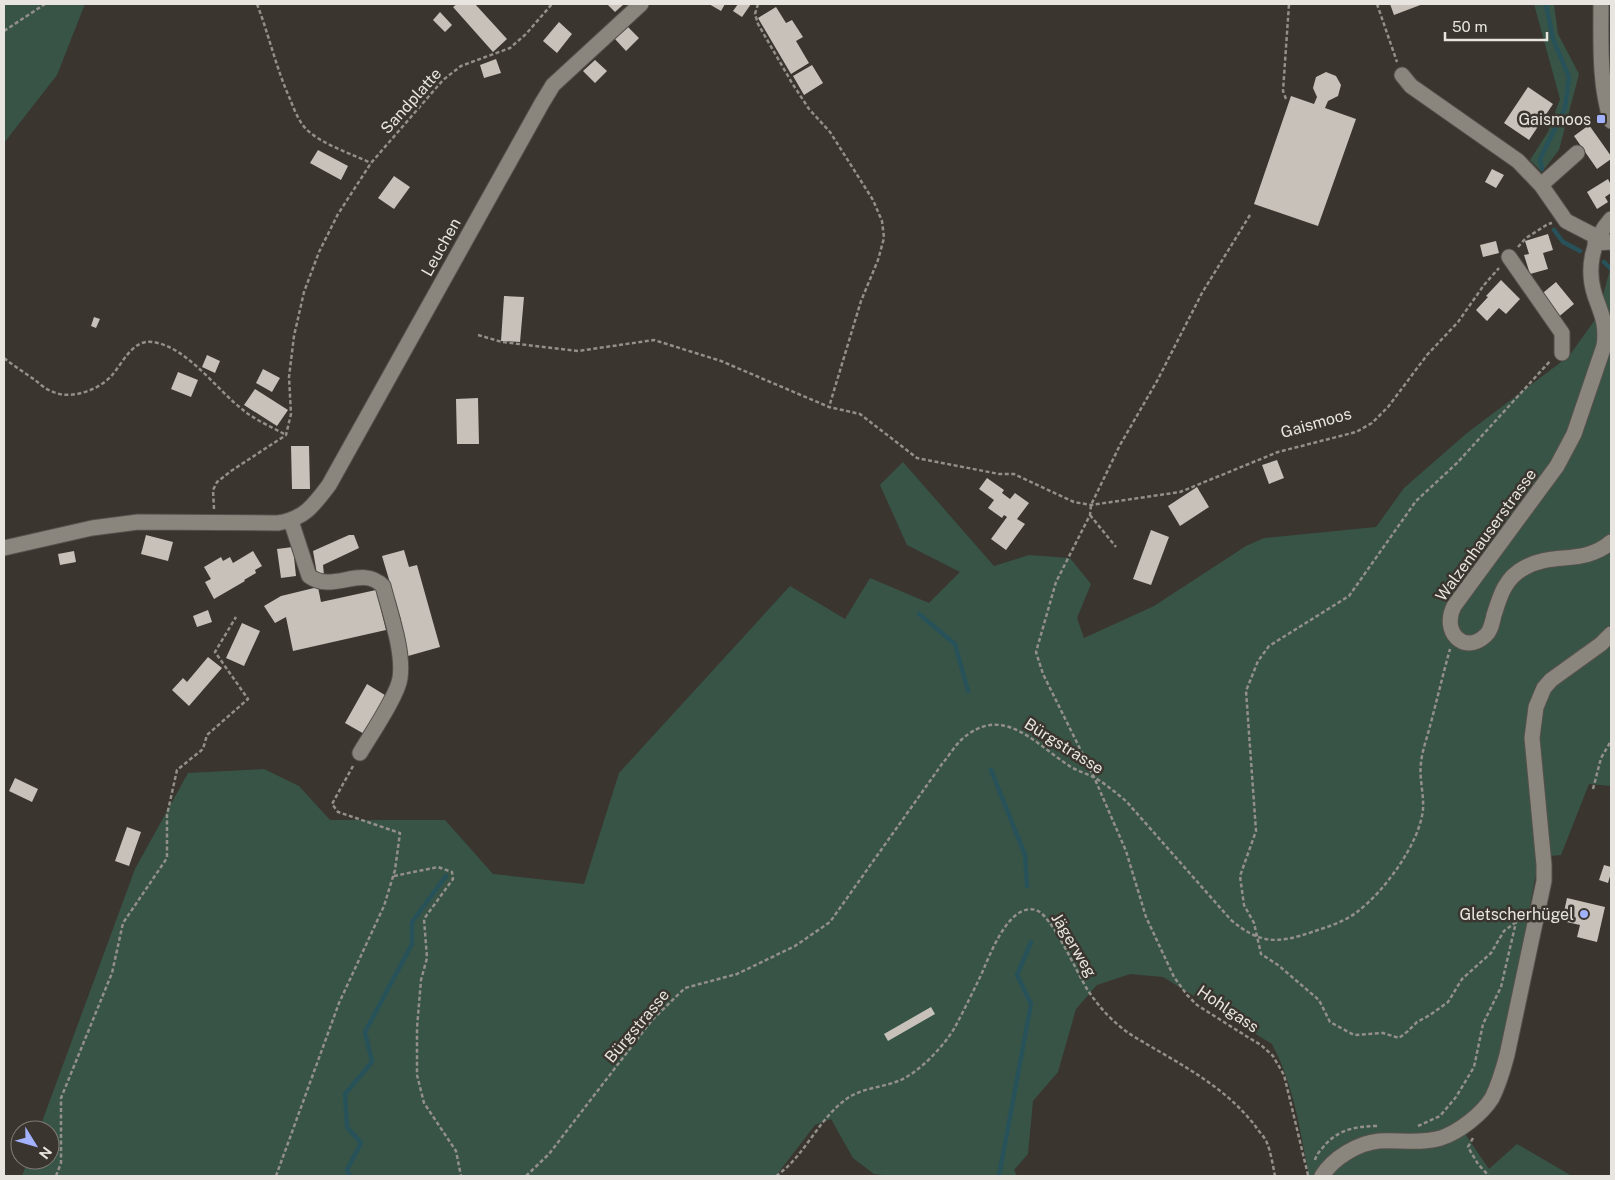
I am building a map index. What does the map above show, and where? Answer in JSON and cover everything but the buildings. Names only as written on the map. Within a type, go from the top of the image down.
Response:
[{"type":"street","name":"Leuchen","points":[[291,521],[307,511],[329,485],[553,85],[640,4]]},
{"type":"street","points":[[1601,4],[1604,91],[1611,121]]},
{"type":"street","points":[[1402,75],[1411,86],[1518,161],[1541,185],[1566,221],[1601,240],[1603,228],[1611,219]]},
{"type":"street","points":[[1541,185],[1577,153]]},
{"type":"street","name":"Walzenhauserstrasse","points":[[1454,634],[1450,616],[1454,606],[1557,466],[1574,434],[1595,376],[1606,334],[1603,314],[1594,294],[1591,271],[1593,250],[1601,240]]},
{"type":"street","points":[[1509,257],[1562,333],[1562,353]]},
{"type":"street","points":[[4,548],[92,528],[138,522],[278,523],[291,521],[309,576],[326,583],[366,577],[378,581],[383,586],[401,659],[400,680],[394,696],[360,753]]},
{"type":"street","points":[[1454,634],[1460,640],[1467,642],[1484,637],[1490,630],[1503,589],[1508,581],[1522,568],[1540,561],[1590,555],[1600,551],[1611,542]]},
{"type":"street","points":[[1318,1170],[1341,1156],[1378,1141],[1417,1141],[1440,1138],[1459,1129],[1473,1119],[1491,1100],[1502,1076],[1544,881],[1532,738],[1536,707],[1544,688],[1551,680],[1601,644],[1611,634]]},
{"type":"path","points":[[4,31],[45,4]]},
{"type":"path","points":[[258,4],[280,77],[298,118],[307,130],[323,140],[371,163]]},
{"type":"path","name":"Sandplatte","points":[[286,435],[291,414],[289,377],[294,336],[304,292],[338,214],[371,163],[443,80],[461,66],[510,48],[526,34],[552,4]]},
{"type":"path","points":[[758,4],[756,14],[758,24],[809,109],[830,132],[873,200],[882,221],[884,238],[878,260],[861,301],[829,407]]},
{"type":"path","points":[[1286,98],[1283,91],[1289,4]]},
{"type":"path","points":[[1377,4],[1402,75]]},
{"type":"path","points":[[1116,547],[1090,515],[1091,504],[1120,445],[1157,381],[1202,294],[1250,215]]},
{"type":"path","name":"Gaismoos","points":[[478,334],[502,342],[578,351],[654,340],[720,361],[829,407],[860,414],[917,458],[999,474],[1014,474],[1074,502],[1091,504],[1180,492],[1278,452],[1356,432],[1372,423],[1388,407],[1427,356],[1458,322],[1484,286],[1526,238],[1548,224],[1566,221]]},
{"type":"path","points":[[4,358],[52,392],[69,395],[83,393],[98,386],[112,376],[128,353],[137,345],[149,341],[163,344],[177,350],[244,411],[286,435],[217,482],[213,490],[214,522]]},
{"type":"path","points":[[1416,1127],[1440,1116],[1456,1096],[1474,1067],[1483,1024],[1501,986],[1516,922],[1504,931],[1491,953],[1462,979],[1448,1002],[1417,1022],[1399,1038],[1383,1033],[1354,1035],[1330,1022],[1319,1000],[1278,965],[1261,954],[1254,923],[1244,905],[1240,876],[1256,831],[1246,691],[1258,661],[1270,646],[1348,596],[1416,502],[1457,463],[1551,361],[1562,353]]},
{"type":"path","name":"Hohlgass","points":[[1090,515],[1056,582],[1036,652],[1043,674],[1094,777],[1126,851],[1146,917],[1174,977],[1197,1005],[1262,1044],[1278,1063],[1284,1075],[1308,1176]]},
{"type":"path","points":[[56,1176],[61,1163],[61,1098],[112,973],[123,923],[166,858],[167,815],[177,770],[203,749],[207,736],[248,700],[215,652],[236,617]]},
{"type":"path","name":"Bürgstrasse","points":[[528,1176],[549,1154],[652,1020],[685,988],[737,974],[795,946],[830,922],[942,764],[960,742],[974,730],[995,725],[1008,726],[1022,732],[1068,765],[1094,777],[1126,800],[1231,920],[1256,937],[1278,940],[1295,938],[1338,923],[1357,913],[1375,896],[1398,868],[1418,833],[1422,809],[1421,763],[1454,634]]},
{"type":"path","points":[[1593,789],[1601,758],[1611,741]]},
{"type":"path","points":[[276,1176],[339,1003],[384,906],[393,876],[400,833],[338,812],[332,804],[360,753]]},
{"type":"path","points":[[393,876],[438,867],[452,872],[453,879],[424,919],[427,958],[421,980],[417,1028],[417,1075],[424,1103],[456,1151],[461,1176]]},
{"type":"path","name":"Jägerweg","points":[[776,1176],[799,1155],[834,1110],[845,1099],[859,1092],[905,1078],[916,1071],[937,1050],[955,1028],[982,974],[995,941],[1008,923],[1017,915],[1026,910],[1036,910],[1043,914],[1055,930],[1087,989],[1106,1014],[1128,1034],[1204,1078],[1244,1111],[1267,1142],[1275,1176]]},
{"type":"path","points":[[1318,1170],[1316,1156],[1327,1141],[1342,1131],[1360,1126],[1386,1126]]},
{"type":"green space","points":[[4,4],[85,4],[57,75],[4,143]]},
{"type":"green space","points":[[1534,4],[1554,4],[1558,34],[1579,74],[1559,150],[1542,172],[1530,160],[1548,132],[1560,99]]},
{"type":"green space","points":[[1611,266],[1611,786],[1589,784],[1561,855],[1539,857],[1501,1053],[1489,1091],[1474,1110],[1457,1122],[1489,1169],[1517,1144],[1572,1176],[1309,1176],[1291,1092],[1280,1060],[1272,1044],[1163,977],[1130,974],[1097,985],[1076,1009],[1058,1072],[1033,1101],[1028,1154],[1014,1170],[1017,1176],[892,1176],[874,1174],[853,1158],[831,1119],[815,1125],[776,1176],[22,1176],[24,1170],[60,1170],[60,1120],[43,1120],[135,869],[188,773],[264,769],[299,786],[330,820],[445,820],[493,874],[584,884],[619,773],[790,586],[845,619],[870,578],[929,603],[960,572],[907,545],[880,485],[903,462],[994,566],[1029,555],[1070,558],[1091,584],[1077,618],[1084,638],[1154,606],[1246,546],[1264,538],[1376,527],[1404,488],[1467,433],[1569,356],[1597,317]]},
{"type":"waterway","points":[[1542,169],[1540,159],[1565,108],[1569,77],[1553,39],[1546,4]]},
{"type":"waterway","points":[[1554,230],[1563,242],[1580,251]]},
{"type":"waterway","points":[[1604,262],[1611,269]]},
{"type":"waterway","points":[[919,614],[955,644],[968,691]]},
{"type":"waterway","points":[[991,770],[1025,855],[1027,886]]},
{"type":"waterway","points":[[350,1176],[347,1170],[361,1143],[347,1127],[345,1094],[372,1062],[365,1032],[412,944],[412,922],[446,876]]},
{"type":"waterway","points":[[999,1176],[1031,1004],[1017,975],[1031,942]]},
{"type":"place","name":"Gaismoos","points":[[1601,119]]},
{"type":"place","name":"Gletscherhügel","points":[[1584,914]]}]
